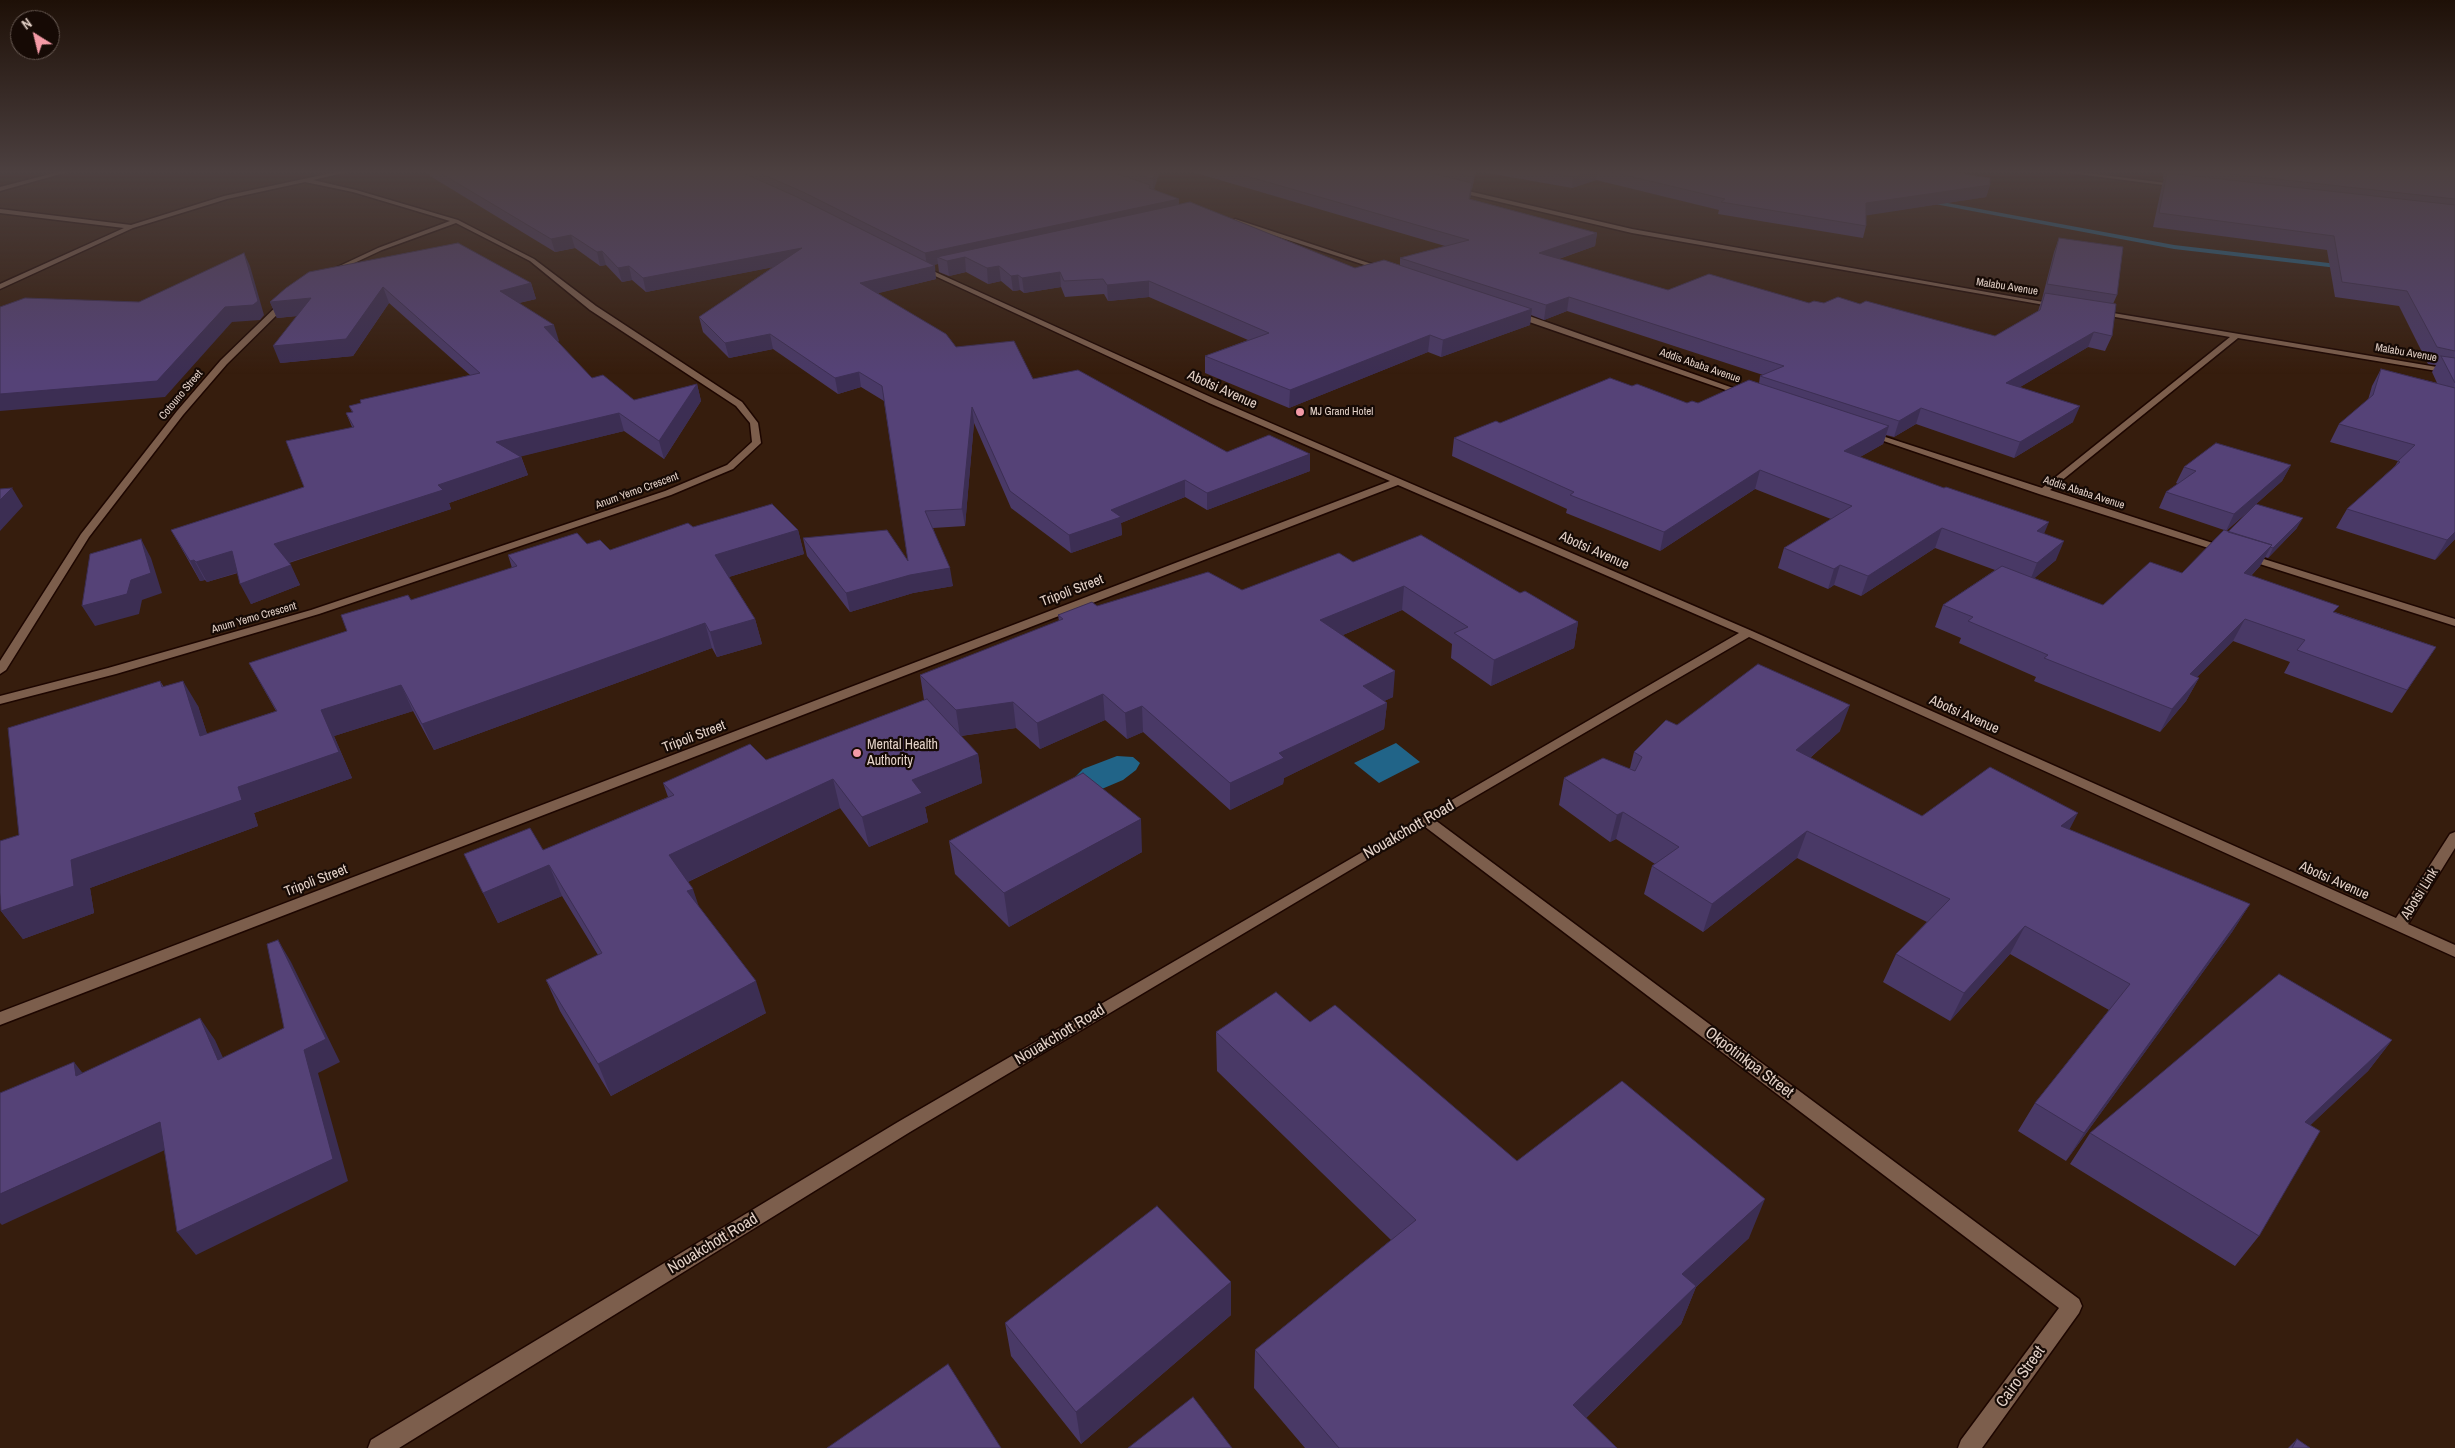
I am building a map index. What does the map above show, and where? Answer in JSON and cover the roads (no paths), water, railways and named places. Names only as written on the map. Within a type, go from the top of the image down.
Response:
[{"type":"street","points":[[0,287],[106,239]]},
{"type":"street","points":[[320,278],[380,249],[409,239]]},
{"type":"street","name":"Anum Yemo Crescent","points":[[0,700],[112,671],[315,612],[668,493],[730,466],[757,443],[754,423],[740,404],[593,308],[532,260],[489,239]]},
{"type":"street","points":[[1288,239],[1387,271]]},
{"type":"street","name":"Malabu Avenue","points":[[1670,239],[2061,306]]},
{"type":"street","name":"Abotsi Avenue","points":[[911,263],[930,269],[1212,401],[1748,633],[2455,950]]},
{"type":"street","name":"Cotouno Street","points":[[0,670],[85,536],[180,412],[224,362],[296,295]]},
{"type":"street","name":"Malabu Avenue","points":[[2090,310],[2455,372]]},
{"type":"street","name":"Addis Ababa Avenue","points":[[1507,311],[1753,396]]},
{"type":"street","points":[[2042,492],[2237,334]]},
{"type":"street","name":"Addis Ababa Avenue","points":[[1863,433],[2230,552]]},
{"type":"street","name":"Tripoli Street","points":[[0,1019],[1399,481]]},
{"type":"street","points":[[2239,554],[2455,623]]},
{"type":"street","name":"Nouakchott Road","points":[[379,1448],[904,1127],[1425,820],[1748,633]]},
{"type":"street","name":"Okpotinkpa Street","points":[[1425,820],[2072,1306]]},
{"type":"street","name":"Abotsi Link","points":[[2400,925],[2455,837]]},
{"type":"street","name":"Cairo Street","points":[[1969,1448],[2072,1306]]},
{"type":"water","points":[[1396,743],[1420,762],[1379,783],[1354,763]]},
{"type":"water","points":[[1117,756],[1133,757],[1140,763],[1136,770],[1123,780],[1097,791],[1070,782],[1083,769]]},
{"type":"waterway","points":[[2129,239],[2174,247],[2346,267]]},
{"type":"place","name":"MJ Grand Hotel","points":[[1300,412]]},
{"type":"place","name":"Mental Health Authority","points":[[857,753]]}]
